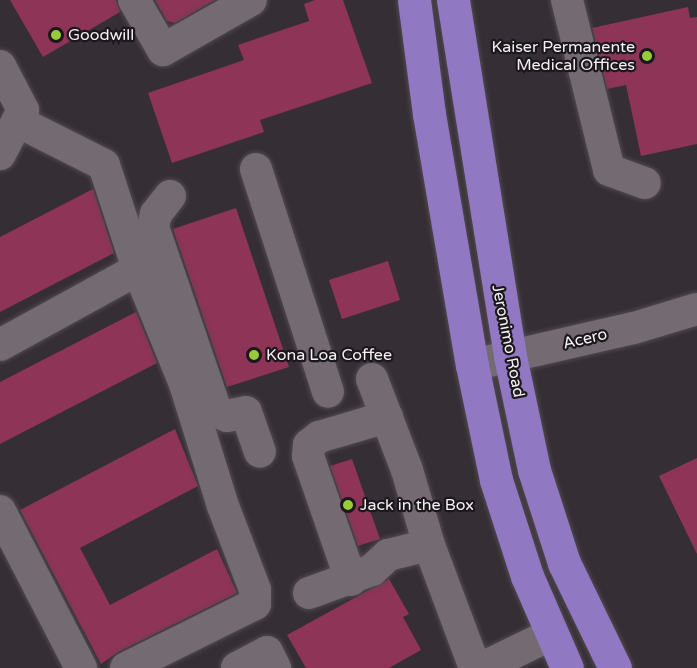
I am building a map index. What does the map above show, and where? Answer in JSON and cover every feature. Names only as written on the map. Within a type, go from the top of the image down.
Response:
[{"type":"main road","points":[[414,0],[429,114],[472,364],[496,480],[527,576],[567,668]]},
{"type":"main road","name":"Jeronimo Road","points":[[453,0],[510,356],[534,470],[564,562],[615,668]]},
{"type":"street","points":[[134,0],[163,50],[251,0]]},
{"type":"street","points":[[567,0],[609,170],[645,183]]},
{"type":"street","points":[[0,66],[23,110],[19,122],[0,154]]},
{"type":"street","points":[[19,122],[104,165],[138,269],[186,384],[223,506],[255,591],[255,604],[126,668]]},
{"type":"street","points":[[256,169],[328,392]]},
{"type":"street","points":[[170,196],[156,214],[153,227],[216,411],[228,416],[246,412],[260,452]]},
{"type":"street","points":[[0,345],[138,269]]},
{"type":"street","name":"Acero","points":[[472,364],[697,309]]},
{"type":"street","points":[[372,379],[475,668]]},
{"type":"street","points":[[351,580],[308,456],[309,445],[319,437],[387,417]]},
{"type":"street","points":[[0,511],[81,668]]},
{"type":"street","points":[[309,593],[351,580],[372,570],[388,555],[429,544]]},
{"type":"street","points":[[482,668],[552,634]]},
{"type":"street","points":[[237,668],[267,652],[275,668]]},
{"type":"building","name":"Goodwill","points":[[10,0],[116,0],[120,12],[43,57]]},
{"type":"building","points":[[155,0],[215,0],[175,23],[167,21]]},
{"type":"building","points":[[315,0],[343,0],[372,83],[260,120],[264,132],[172,163],[148,93],[244,60],[238,45],[309,21],[304,4]]},
{"type":"building","name":"Kaiser Permanente Medical Offices","points":[[688,7],[690,18],[697,17],[697,144],[641,156],[626,85],[607,89],[592,28]]},
{"type":"building","points":[[93,189],[114,253],[0,312],[0,237]]},
{"type":"building","points":[[236,208],[289,367],[227,387],[173,229]]},
{"type":"building","points":[[388,261],[400,300],[342,319],[329,280]]},
{"type":"building","points":[[136,312],[157,363],[0,444],[0,382]]},
{"type":"building","points":[[175,429],[198,486],[80,548],[110,605],[217,549],[237,593],[118,652],[101,664],[20,510]]},
{"type":"building","points":[[697,458],[697,554],[659,476]]},
{"type":"building","name":"Jack in the Box","points":[[352,459],[380,539],[358,546],[330,466]]},
{"type":"building","points":[[389,579],[409,614],[403,617],[421,650],[389,668],[306,668],[287,635]]},
{"type":"place","name":"Goodwill","points":[[56,35]]},
{"type":"place","name":"Kaiser Permanente Medical Offices","points":[[647,56]]},
{"type":"place","name":"Kona Loa Coffee","points":[[254,355]]},
{"type":"place","name":"Jack in the Box","points":[[348,505]]}]
